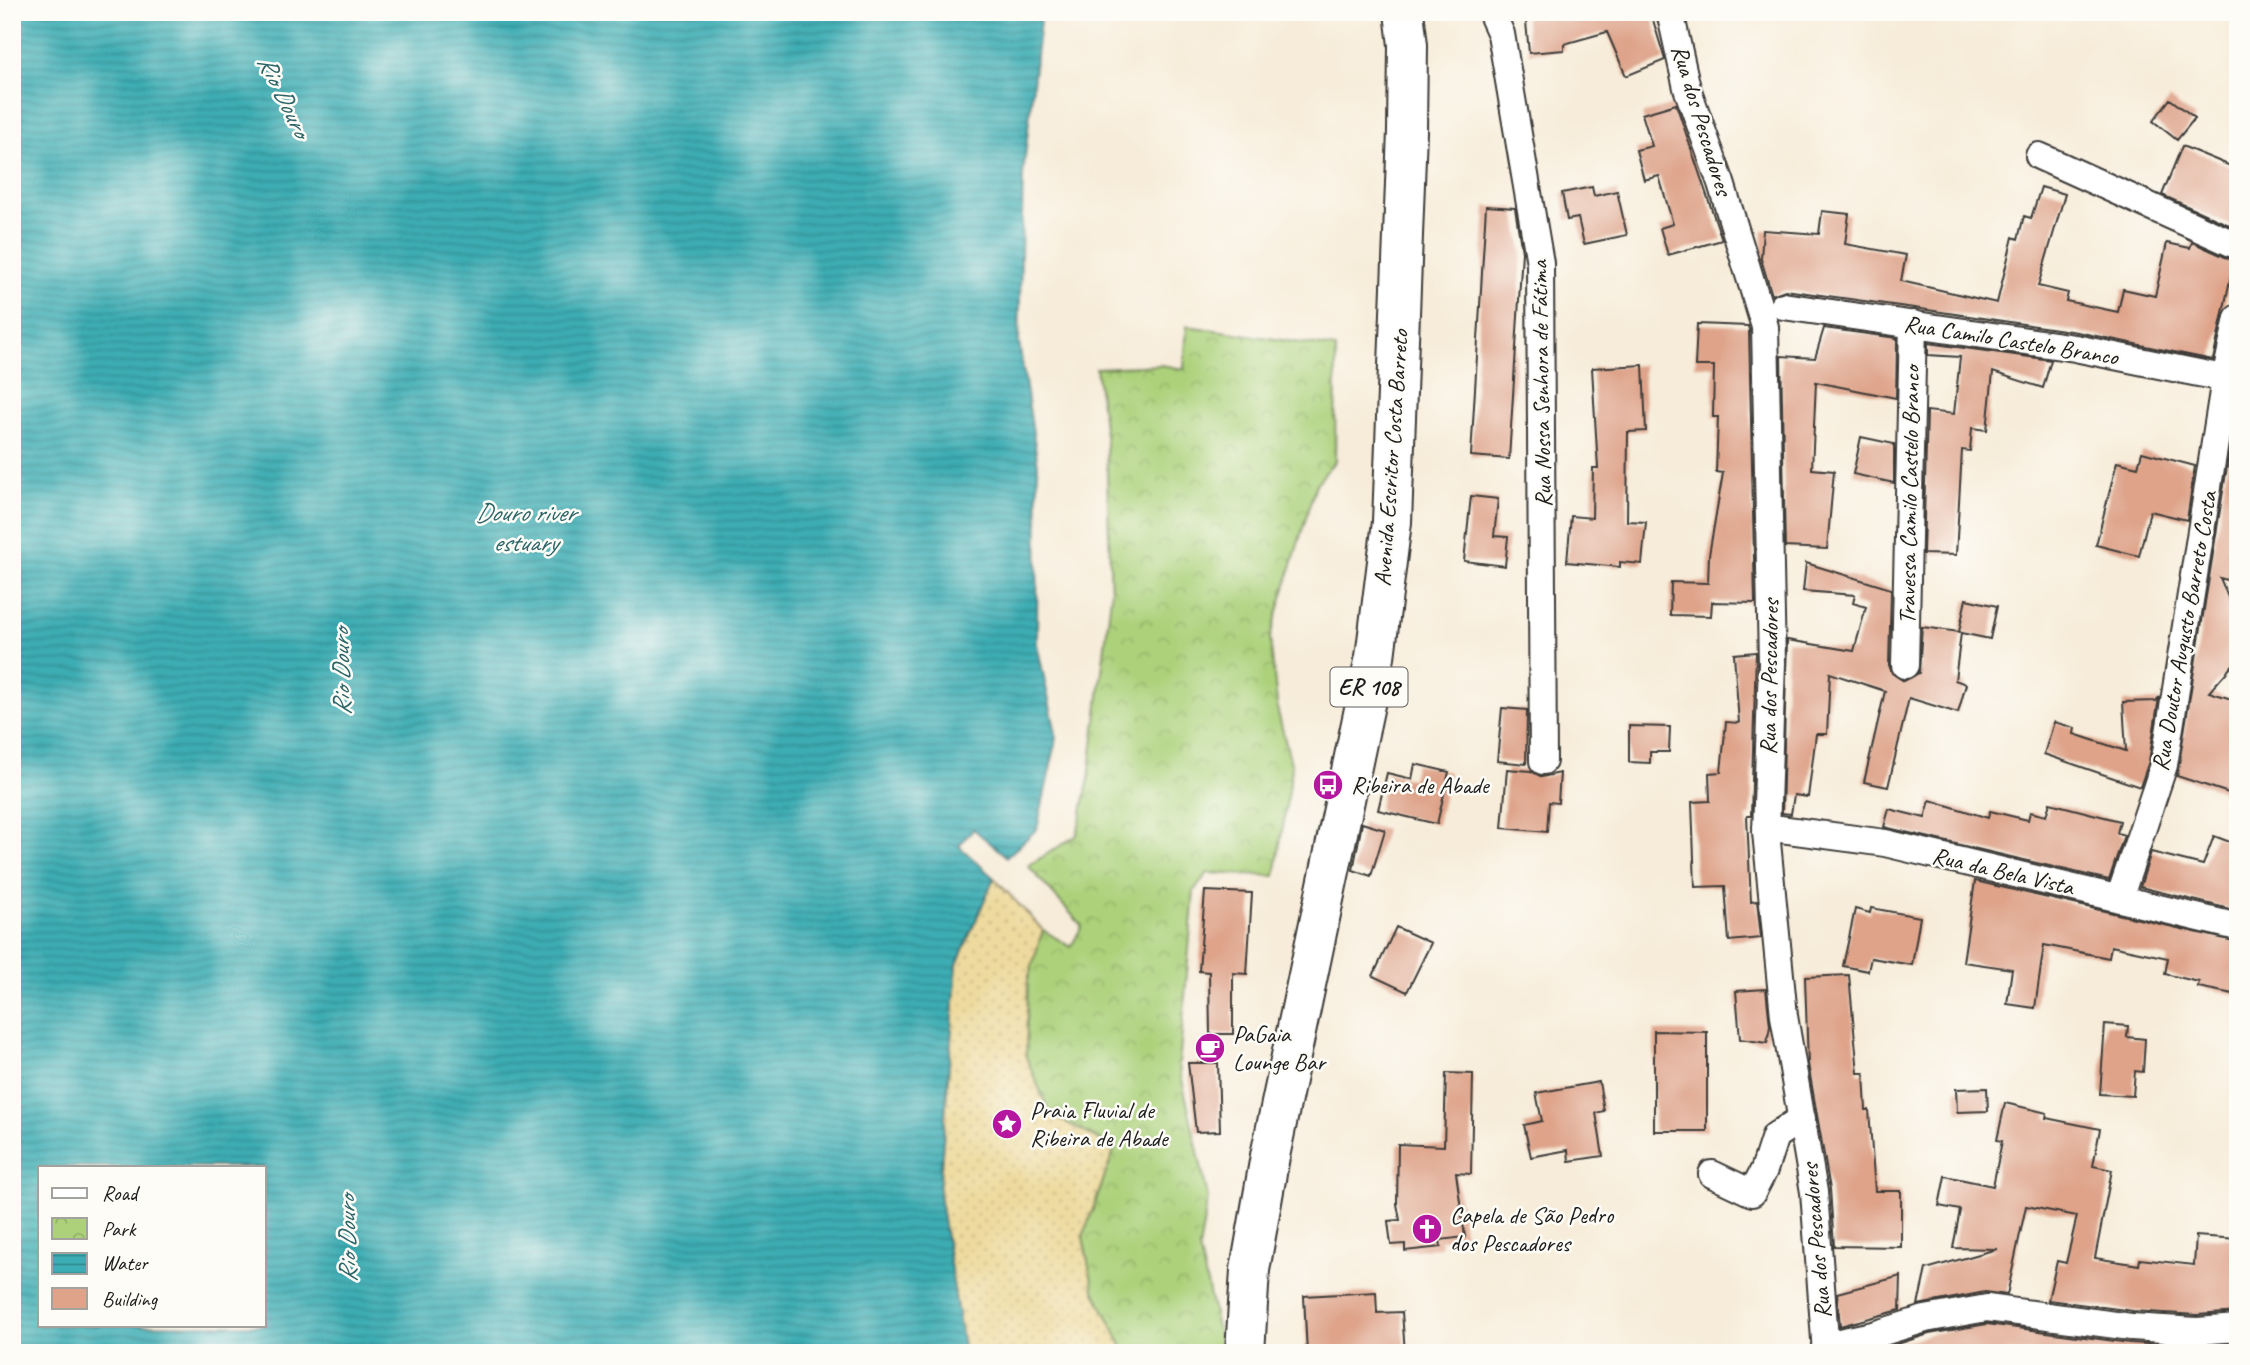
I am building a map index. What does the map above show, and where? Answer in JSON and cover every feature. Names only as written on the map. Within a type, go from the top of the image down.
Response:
[{"type":"main road","name":"Avenida Escritor Costa Barreto","points":[[1245,1353],[1250,1270],[1270,1156],[1376,657],[1392,522],[1407,131],[1408,45],[1404,12]]},
{"type":"street","name":"Rua Nossa Senhora de Fátima","points":[[1491,12],[1501,34],[1540,263],[1544,508],[1543,761]]},
{"type":"street","name":"Rua dos Pescadores","points":[[1670,12],[1687,88],[1721,183],[1765,327],[1772,663],[1766,827],[1784,1016],[1814,1192],[1826,1349]]},
{"type":"street","points":[[2039,156],[2238,246]]},
{"type":"street","name":"Rua Camilo Castelo Branco","points":[[1783,306],[2075,348],[2231,380]]},
{"type":"street","name":"Rua Doutor Augusto Barreto Costa","points":[[2119,899],[2164,765],[2231,380],[2238,318]]},
{"type":"street","name":"Travessa Camilo Castelo Branco","points":[[1905,665],[1913,324]]},
{"type":"street","name":"Rua da Bela Vista","points":[[1766,827],[1885,843],[2238,927]]},
{"type":"street","points":[[1712,1174],[1752,1193],[1764,1170],[1775,1136],[1802,1118]]},
{"type":"street","points":[[1826,1349],[1960,1311],[1987,1308],[2131,1327],[2197,1331],[2238,1328]]},
{"type":"sand","name":"Praia Fluvial de Ribeira de Abade","points":[[994,878],[1043,930],[1028,980],[1115,1148],[1083,1237],[1094,1290],[1126,1353],[964,1353],[939,1193],[957,964]]},
{"type":"green space","points":[[1187,326],[1336,348],[1335,461],[1316,484],[1270,638],[1278,712],[1292,768],[1275,876],[1208,873],[1194,891],[1179,1066],[1208,1197],[1199,1249],[1223,1353],[1126,1353],[1094,1290],[1083,1237],[1115,1148],[1050,1114],[1026,1057],[1028,980],[1043,930],[1071,947],[1082,926],[1028,866],[1077,835],[1089,778],[1111,596],[1106,442],[1096,368],[1161,365],[1184,369]]},
{"type":"water","name":"Douro river estuary","points":[[12,12],[1041,12],[1023,176],[1019,342],[1038,465],[1037,644],[1057,738],[1037,829],[1007,857],[973,829],[959,846],[994,878],[957,964],[939,1193],[964,1353],[12,1353]]},
{"type":"building","points":[[1525,12],[1655,12],[1653,20],[1665,60],[1626,76],[1607,32],[1564,44],[1564,50],[1529,53]]},
{"type":"building","points":[[2170,99],[2195,118],[2177,140],[2153,121]]},
{"type":"building","points":[[1676,104],[1722,240],[1668,255],[1660,228],[1673,224],[1659,176],[1644,180],[1636,150],[1652,146],[1642,114]]},
{"type":"building","points":[[2182,146],[2238,169],[2238,229],[2162,195]]},
{"type":"building","points":[[1592,187],[1594,196],[1617,191],[1627,235],[1584,244],[1578,218],[1567,220],[1562,193]]},
{"type":"building","points":[[2041,187],[2065,194],[2038,286],[2068,293],[2066,301],[2118,312],[2123,289],[2155,296],[2167,243],[2190,248],[2192,242],[2234,261],[2213,360],[2077,332],[1785,290],[1772,295],[1761,259],[1763,230],[1819,234],[1822,211],[1849,214],[1845,244],[1906,255],[1901,281],[1997,303],[2013,237],[2018,239],[2024,216],[2031,218]]},
{"type":"building","points":[[1486,206],[1515,208],[1522,252],[1509,459],[1471,456]]},
{"type":"building","points":[[1697,324],[1748,326],[1749,330],[1755,603],[1712,602],[1711,616],[1670,615],[1671,582],[1708,583],[1709,555],[1723,473],[1716,472],[1718,417],[1713,417],[1714,366],[1695,366]]},
{"type":"building","points":[[1824,328],[1897,338],[1896,398],[1816,382],[1812,469],[1834,471],[1827,549],[1785,547],[1781,356],[1815,358]]},
{"type":"building","points":[[1928,343],[2051,360],[2043,388],[1993,372],[1987,430],[1972,428],[1970,451],[1962,450],[1956,555],[1923,554],[1927,411],[1954,414],[1960,357],[1928,355]]},
{"type":"building","points":[[1643,365],[1646,431],[1628,432],[1627,521],[1646,522],[1642,564],[1620,562],[1620,567],[1567,562],[1571,516],[1592,518],[1593,468],[1598,468],[1592,368]]},
{"type":"building","points":[[2235,417],[2238,418],[2238,583],[2220,578],[2238,621],[2238,659],[2209,692],[2238,701],[2238,796],[2177,776]]},
{"type":"building","points":[[1861,437],[1894,444],[1894,483],[1853,474]]},
{"type":"building","points":[[2142,452],[2195,466],[2187,520],[2150,511],[2139,556],[2096,545],[2117,462],[2138,467]]},
{"type":"building","points":[[1471,496],[1498,499],[1494,536],[1508,537],[1505,566],[1464,561]]},
{"type":"building","points":[[1806,563],[1891,589],[1889,665],[1892,673],[1904,681],[1919,673],[1922,627],[1959,632],[1966,599],[1997,606],[1990,639],[1961,633],[1955,680],[1966,684],[1958,713],[1909,698],[1888,787],[1864,782],[1885,691],[1830,673],[1827,734],[1816,734],[1808,797],[1794,795],[1791,814],[1782,813],[1787,640],[1854,651],[1866,607],[1853,603],[1855,595],[1803,591]]},
{"type":"building","points":[[1756,652],[1751,816],[1747,816],[1751,902],[1757,901],[1761,938],[1729,941],[1725,886],[1695,887],[1692,802],[1710,801],[1709,773],[1721,772],[1726,722],[1739,723],[1734,654]]},
{"type":"building","points":[[2159,697],[2149,761],[2140,787],[2044,754],[2054,722],[2075,728],[2074,734],[2126,751],[2123,702],[2156,701]]},
{"type":"building","points":[[1502,708],[1527,710],[1526,764],[1497,761]]},
{"type":"building","points":[[1629,726],[1670,727],[1669,752],[1650,752],[1650,763],[1629,762]]},
{"type":"building","points":[[1415,764],[1449,772],[1437,824],[1378,810],[1387,773],[1412,779]]},
{"type":"building","points":[[1507,769],[1531,771],[1542,777],[1560,773],[1558,803],[1549,802],[1547,832],[1502,828]]},
{"type":"building","points":[[1930,800],[1988,818],[1990,811],[2028,820],[2030,812],[2046,816],[2050,803],[2120,821],[2117,833],[2124,835],[2109,880],[1884,827],[1889,809],[1925,818]]},
{"type":"building","points":[[1362,823],[1385,830],[1371,876],[1353,870]]},
{"type":"building","points":[[2214,836],[2238,845],[2238,911],[2140,887],[2151,852],[2203,865]]},
{"type":"building","points":[[1975,881],[2238,942],[2238,995],[2198,987],[2199,982],[2165,974],[2168,958],[2111,946],[2109,958],[2044,945],[2035,1008],[2007,1004],[2012,969],[1963,962]]},
{"type":"building","points":[[1205,891],[1252,893],[1247,974],[1233,973],[1233,1034],[1210,1034],[1209,972],[1199,971]]},
{"type":"building","points":[[1871,908],[1920,917],[1912,965],[1871,958],[1868,971],[1843,966],[1855,909],[1870,913]]},
{"type":"building","points":[[1396,927],[1431,943],[1407,992],[1373,976]]},
{"type":"building","points":[[1849,975],[1858,1073],[1864,1073],[1866,1110],[1869,1110],[1875,1191],[1901,1191],[1901,1247],[1834,1246],[1830,1189],[1808,1064],[1805,977]]},
{"type":"building","points":[[1766,989],[1770,1026],[1767,1043],[1740,1039],[1736,991]]},
{"type":"building","points":[[2105,1024],[2128,1026],[2127,1037],[2145,1039],[2143,1072],[2135,1071],[2133,1096],[2100,1094]]},
{"type":"building","points":[[1654,1031],[1707,1032],[1707,1131],[1654,1131]]},
{"type":"building","points":[[1188,1063],[1218,1063],[1220,1131],[1196,1132]]},
{"type":"building","points":[[1446,1073],[1473,1074],[1471,1174],[1456,1173],[1465,1237],[1440,1240],[1441,1247],[1405,1251],[1405,1244],[1391,1245],[1388,1221],[1400,1220],[1397,1204],[1398,1144],[1444,1146]]},
{"type":"building","points":[[1599,1082],[1604,1111],[1596,1113],[1603,1156],[1569,1161],[1568,1150],[1531,1157],[1524,1125],[1542,1121],[1536,1093]]},
{"type":"building","points":[[1987,1088],[1988,1111],[1957,1112],[1956,1089]]},
{"type":"building","points":[[2005,1103],[2047,1113],[2046,1118],[2100,1129],[2093,1166],[2112,1170],[2095,1258],[2139,1265],[2140,1259],[2194,1265],[2196,1236],[2238,1239],[2238,1312],[2197,1315],[2133,1311],[2048,1300],[2057,1261],[2066,1263],[2077,1216],[2026,1206],[2007,1295],[1985,1292],[1918,1305],[1926,1269],[1997,1249],[1953,1248],[1960,1210],[1939,1206],[1945,1176],[1993,1186],[2002,1141],[1997,1140]]},
{"type":"building","points":[[1901,1276],[1900,1310],[1840,1326],[1837,1293]]},
{"type":"building","points":[[1376,1292],[1377,1313],[1402,1312],[1405,1353],[1307,1353],[1304,1296]]},
{"type":"building","points":[[1987,1324],[2130,1343],[2196,1347],[2238,1344],[2238,1353],[1885,1353],[1885,1348],[1929,1334]]},
{"type":"place","name":"Ribeira de Abade","points":[[1328,785]]},
{"type":"place","name":"PaGaia Lounge Bar","points":[[1210,1048]]},
{"type":"place","name":"Praia Fluvial de Ribeira de Abade","points":[[1007,1124]]},
{"type":"place","name":"Capela de São Pedro dos Pescadores","points":[[1427,1229]]},
{"type":"water label","name":"Rio Douro","points":[[284,96]]},
{"type":"water label","name":"Rio Douro","points":[[341,672]]},
{"type":"water label","name":"Rio Douro","points":[[347,1239]]}]
